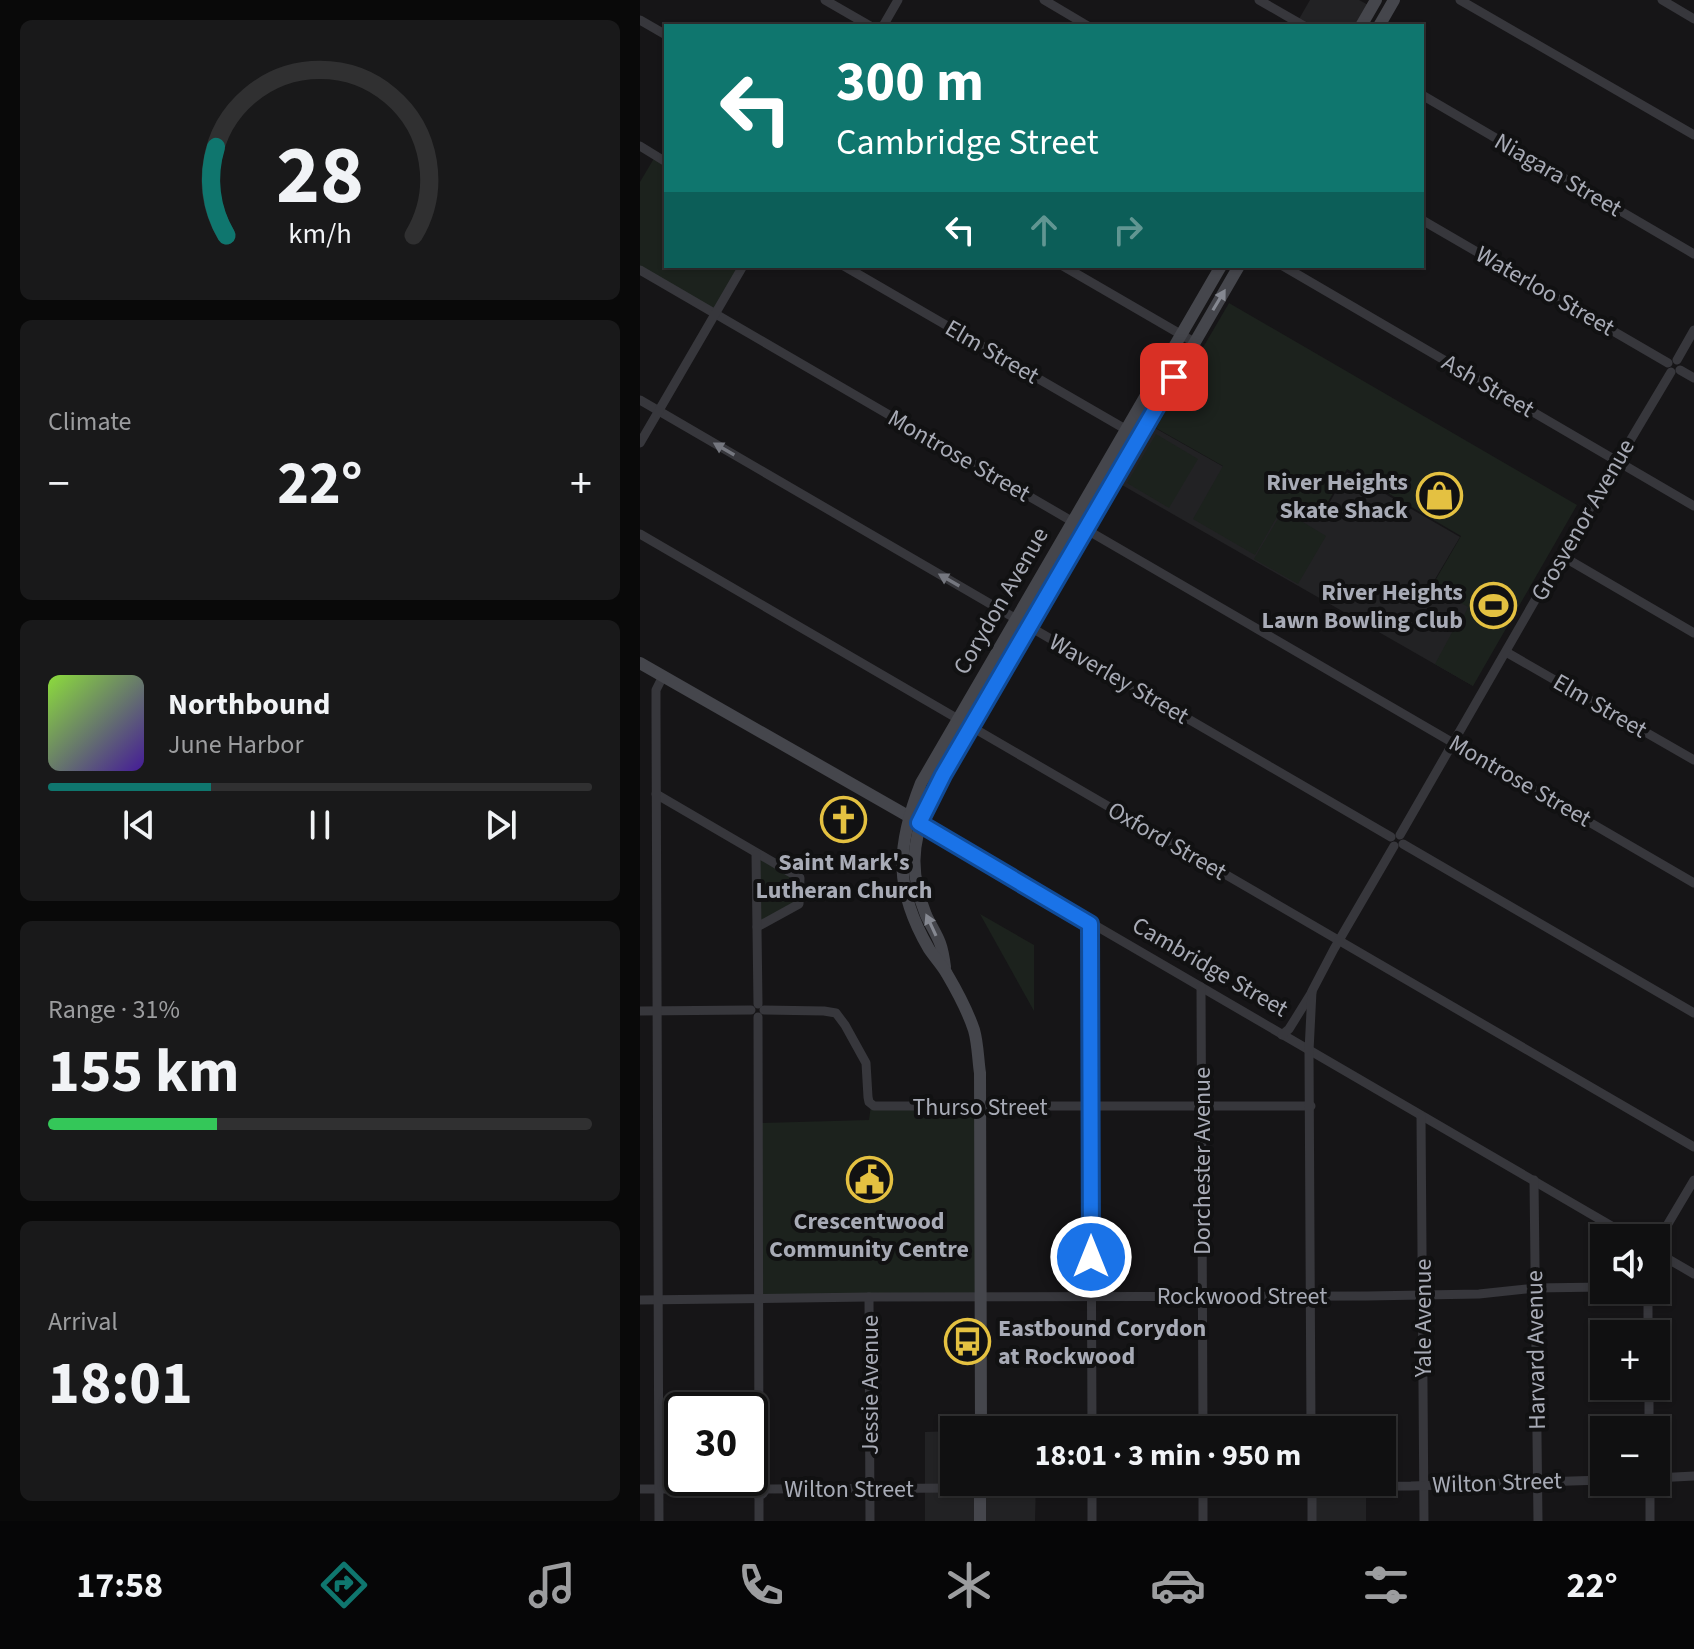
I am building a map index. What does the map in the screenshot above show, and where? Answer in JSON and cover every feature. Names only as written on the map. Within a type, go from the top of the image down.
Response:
[{"type":"main road","points":[[1362,24],[1376,0]]},
{"type":"main road","points":[[1380,24],[1394,0]]},
{"type":"main road","name":"Corydon Avenue","points":[[914,820],[921,783],[1220,268]]},
{"type":"main road","name":"Corydon Avenue","points":[[981,1416],[980,1073],[974,1031],[946,972],[930,951],[914,920],[903,880],[903,839],[1238,268]]},
{"type":"main road","name":"Cambridge Street","points":[[640,663],[914,820]]},
{"type":"main road","points":[[980,1496],[980,1521]]},
{"type":"street","points":[[825,0],[867,24]]},
{"type":"street","points":[[884,24],[898,0]]},
{"type":"street","points":[[1044,0],[1085,24]]},
{"type":"street","points":[[1259,0],[1301,24]]},
{"type":"street","points":[[1460,0],[1694,135]]},
{"type":"street","points":[[1662,0],[1694,19]]},
{"type":"street","points":[[640,20],[664,34]]},
{"type":"street","name":"Niagara Street","points":[[1424,96],[1694,254]]},
{"type":"street","points":[[640,146],[664,161]]},
{"type":"street","name":"Waterloo Street","points":[[1424,221],[1694,378]]},
{"type":"street","points":[[640,443],[742,268]]},
{"type":"street","name":"Elm Street","points":[[847,268],[1139,437]]},
{"type":"street","points":[[1066,268],[1194,342]]},
{"type":"street","name":"Ash Street","points":[[1286,268],[1694,506]]},
{"type":"street","name":"Montrose Street","points":[[640,270],[1694,883]]},
{"type":"street","name":"Grosvenor Avenue","points":[[1282,1035],[1289,1029],[1312,991],[1453,742],[1694,330]]},
{"type":"street","name":"Waverley Street","points":[[640,400],[1694,1013]]},
{"type":"street","name":"Oxford Street","points":[[640,534],[1694,1147]]},
{"type":"street","points":[[1562,556],[1694,633]]},
{"type":"street","name":"Elm Street","points":[[1506,652],[1694,760]]},
{"type":"street","points":[[659,1521],[656,690],[663,676]]},
{"type":"street","points":[[656,794],[800,878],[799,904],[757,927]]},
{"type":"street","name":"Cambridge Street","points":[[914,820],[1608,1224]]},
{"type":"street","points":[[756,854],[759,1392]]},
{"type":"street","points":[[1090,924],[1092,1416]]},
{"type":"street","name":"Dorchester Avenue","points":[[1201,987],[1203,1416]]},
{"type":"street","name":"Grosvenor Avenue","points":[[1311,1416],[1309,1051],[1312,991]]},
{"type":"street","name":"Thurso Street","points":[[640,1011],[836,1013],[866,1063],[868,1097],[871,1105],[878,1107],[1311,1106]]},
{"type":"street","points":[[1310,1071],[1328,1062]]},
{"type":"street","name":"Yale Avenue","points":[[1421,1116],[1424,1521]]},
{"type":"street","name":"Harvard Avenue","points":[[1534,1180],[1538,1521]]},
{"type":"street","points":[[1668,1224],[1694,1180]]},
{"type":"street","points":[[1670,1260],[1694,1274]]},
{"type":"street","name":"Rockwood Street","points":[[640,1300],[1424,1295],[1590,1287]]},
{"type":"street","name":"Jessie Avenue","points":[[869,1297],[870,1521]]},
{"type":"street","points":[[1670,1477],[1694,1476]]},
{"type":"street","name":"Wilton Street","points":[[1396,1486],[1590,1480]]},
{"type":"street","name":"Wilton Street","points":[[768,1489],[940,1486]]},
{"type":"street","name":"Wilton Street","points":[[640,1489],[664,1490]]},
{"type":"street","points":[[759,1496],[759,1521]]},
{"type":"street","points":[[1092,1496],[1092,1521]]},
{"type":"street","points":[[1203,1496],[1203,1521]]},
{"type":"street","points":[[1312,1496],[1312,1521]]},
{"type":"street","points":[[1650,1496],[1650,1521]]},
{"type":"shaded area","points":[[1310,0],[1359,0],[1372,7],[1362,24],[1296,24]]},
{"type":"shaded area","points":[[656,155],[664,160],[664,268],[742,268],[715,314],[640,270],[640,182]]},
{"type":"shaded area","points":[[1229,303],[1577,505],[1473,686],[1435,664],[1468,607],[1432,586],[1461,536],[1347,469],[1318,519],[1286,501],[1255,555],[1193,519],[1223,466],[1156,428]]},
{"type":"shaded area","points":[[1155,428],[1319,521],[1347,472],[1460,537],[1431,586],[1468,606],[1473,686],[1122,485]]},
{"type":"shaded area","points":[[1156,434],[1198,459],[1169,508],[1127,483]]},
{"type":"shaded area","points":[[1283,510],[1326,536],[1298,584],[1254,559]]},
{"type":"shaded area","points":[[756,854],[800,878],[799,904],[757,927]]},
{"type":"shaded area","points":[[980,914],[1034,945],[1034,1011]]},
{"type":"shaded area","name":"Crescentwood Community Centre","points":[[871,1105],[980,1107],[981,1297],[759,1299],[758,1123],[869,1120]]},
{"type":"shaded area","points":[[940,1431],[940,1496],[1036,1496],[1035,1521],[925,1521],[925,1432]]},
{"type":"shaded area","points":[[1312,1496],[1366,1496],[1366,1521],[1312,1521]]},
{"type":"place","name":"River Heights Skate Shack","points":[[1439,496]]},
{"type":"place","name":"River Heights Lawn Bowling Club","points":[[1494,606]]},
{"type":"place","name":"Saint Mark's Lutheran Church","points":[[844,820]]},
{"type":"place","name":"Crescentwood Community Centre","points":[[869,1179]]},
{"type":"place","name":"Eastbound Corydon at Rockwood","points":[[967,1342]]},
{"type":"route","points":[[1091,1257],[1090,924],[919,823],[943,775],[1174,377]]}]
